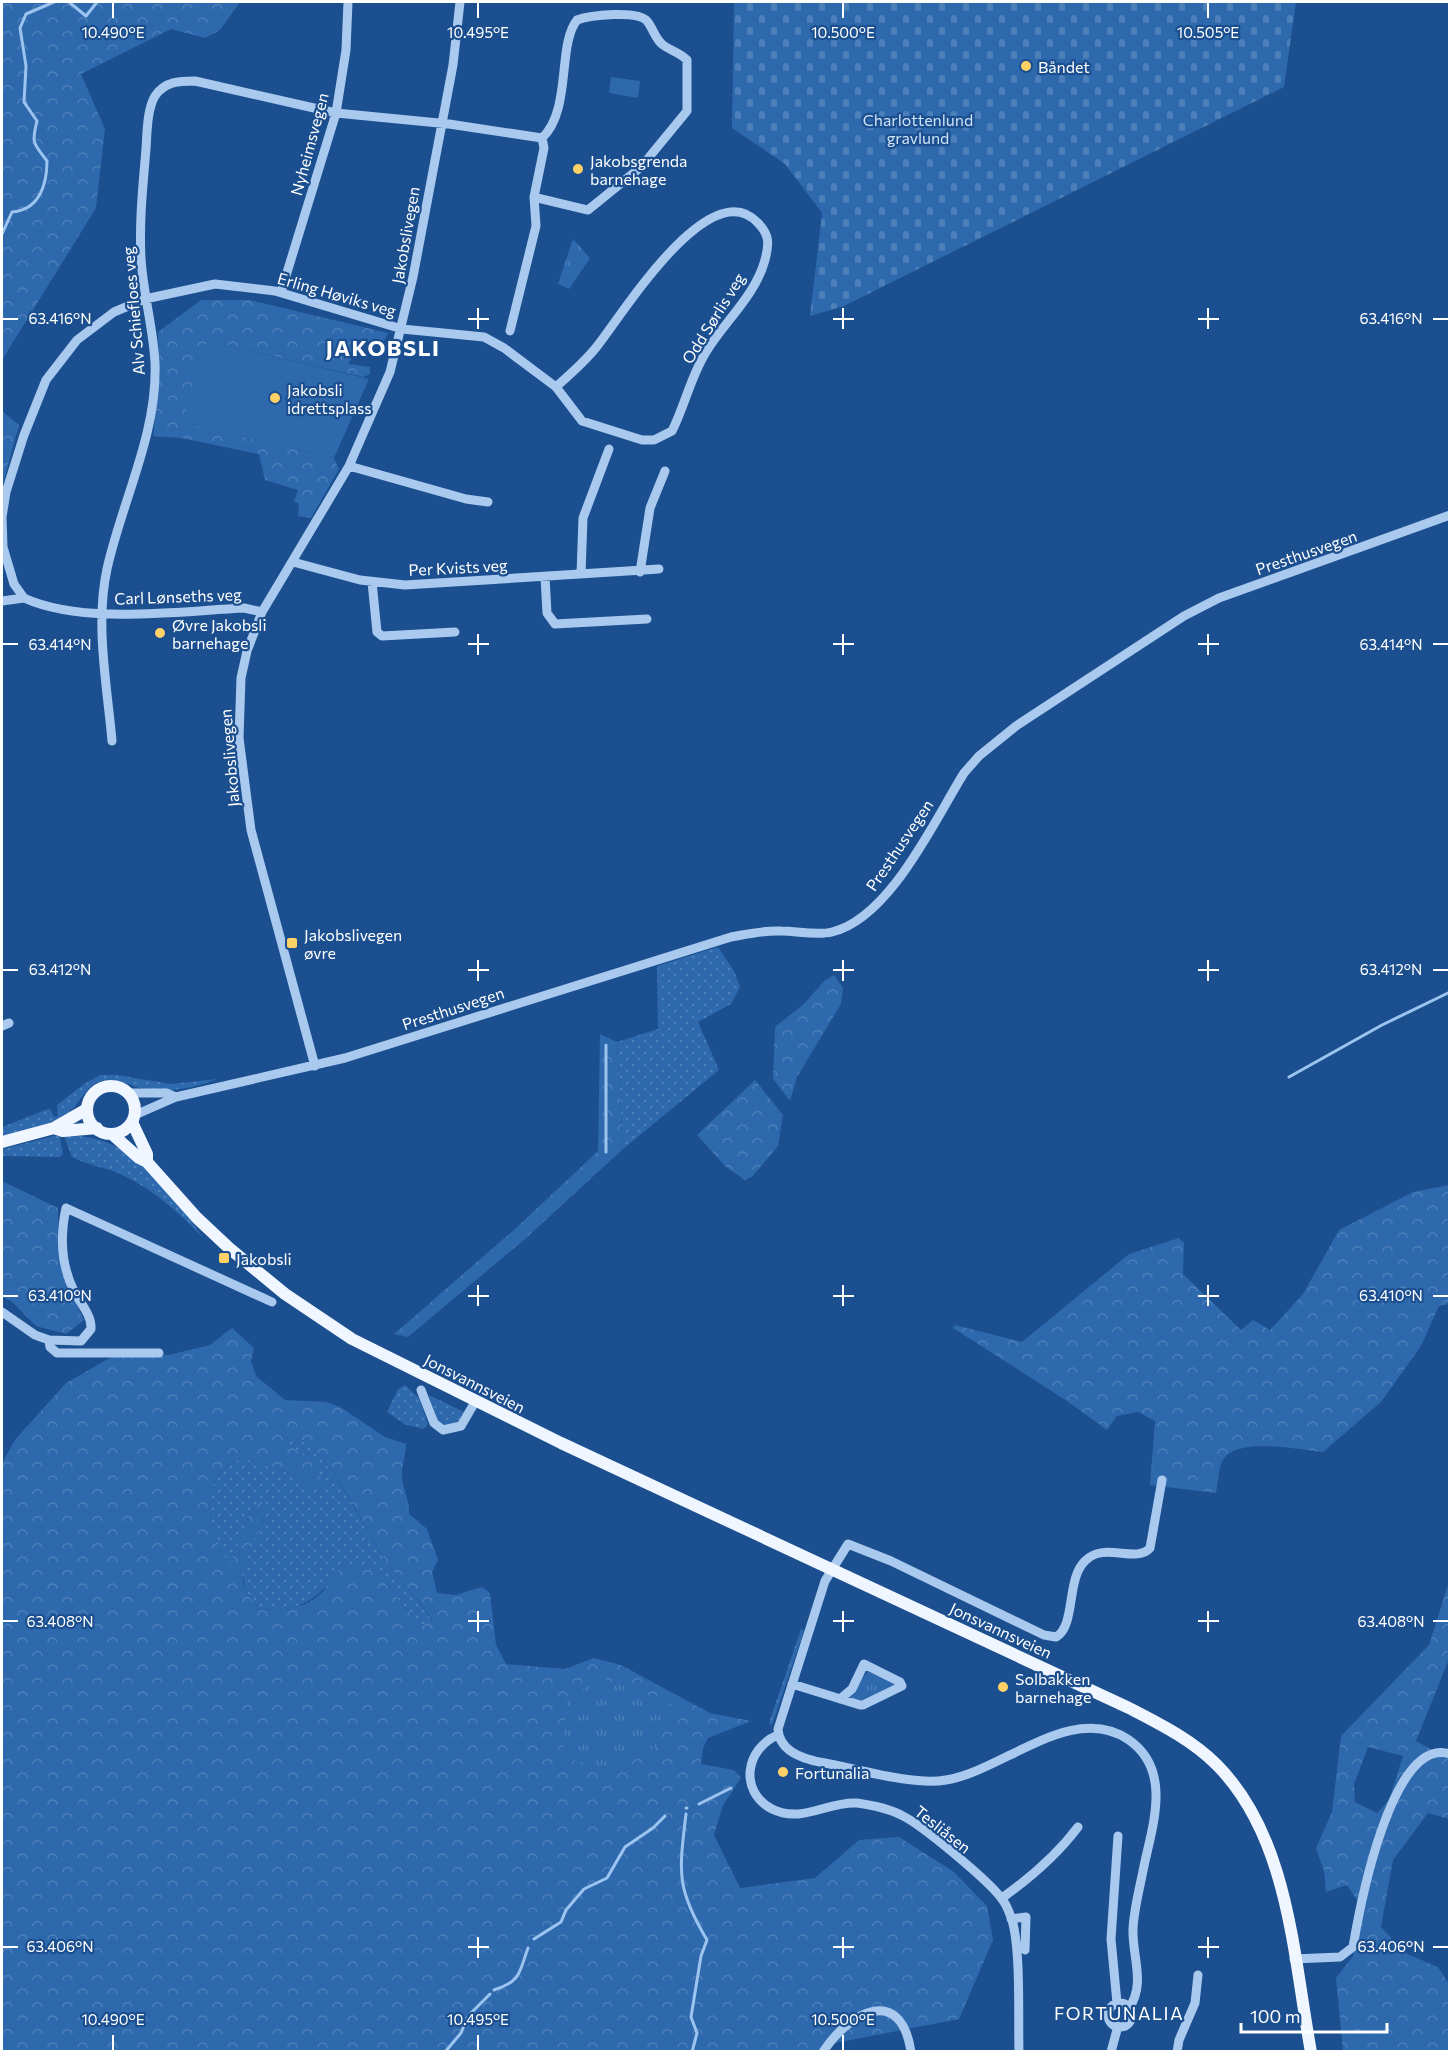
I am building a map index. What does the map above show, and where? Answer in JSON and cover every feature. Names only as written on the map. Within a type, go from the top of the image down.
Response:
[{"type":"main road","points":[[2,1142],[54,1128],[87,1109],[92,1096],[102,1088],[116,1086],[128,1093],[132,1099],[133,1118],[120,1132],[112,1134],[92,1124],[87,1109]]},
{"type":"main road","name":"Jonsvannsveien","points":[[133,1118],[147,1154],[147,1162]]},
{"type":"main road","points":[[54,1128],[63,1131],[97,1128]]},
{"type":"main road","name":"Jonsvannsveien","points":[[112,1134],[139,1158],[147,1162],[197,1218],[285,1294],[352,1339],[475,1402],[1137,1712],[1177,1733],[1204,1754],[1236,1786],[1259,1823],[1276,1867],[1311,2052]]},
{"type":"street","name":"Nyheimsvegen","points":[[281,292],[336,113],[346,50],[348,2]]},
{"type":"street","name":"Jakobslivegen","points":[[315,1066],[258,859],[245,792],[239,738],[240,692],[247,651],[262,612],[349,466],[379,400],[402,328],[455,57],[460,2]]},
{"type":"street","points":[[510,332],[536,226],[534,197],[544,148],[542,138],[547,133],[560,99],[567,47],[577,20],[599,16],[638,15],[647,20],[660,43],[680,53],[687,60],[687,111],[641,167],[588,210],[534,197]]},
{"type":"street","name":"Alv Schiefloes veg","points":[[112,741],[101,613],[106,570],[148,425],[154,392],[155,361],[145,299],[141,225],[146,143],[155,96],[172,81],[195,81],[336,113],[542,138]]},
{"type":"street","name":"Odd Sørlis veg","points":[[402,328],[484,338],[504,348],[556,387],[582,421],[642,440],[654,440],[672,431],[706,352],[750,292],[764,262],[769,241],[767,232],[754,219],[730,211],[710,219],[687,236],[643,280],[597,346],[556,387]]},
{"type":"street","name":"Erling Høviks veg","points":[[24,598],[8,568],[2,531],[6,492],[24,435],[46,380],[77,340],[114,312],[145,299],[215,284],[281,292],[402,328]]},
{"type":"street","points":[[581,574],[583,518],[609,449]]},
{"type":"street","points":[[349,466],[466,499],[488,502]]},
{"type":"street","points":[[640,572],[650,508],[665,471]]},
{"type":"street","name":"Presthusvegen","points":[[133,1118],[176,1097],[315,1066],[731,937],[781,930],[830,933],[846,927],[860,920],[886,896],[964,773],[979,756],[1016,726],[1163,628],[1202,606],[1449,515]]},
{"type":"street","name":"Per Kvists veg","points":[[293,562],[372,582],[428,585],[659,569]]},
{"type":"street","points":[[545,576],[547,614],[555,624],[647,619]]},
{"type":"street","points":[[372,582],[377,632],[382,636],[455,632]]},
{"type":"street","points":[[2,601],[24,598]]},
{"type":"street","name":"Carl Lønseths veg","points":[[24,598],[58,608],[101,613],[244,608],[262,612]]},
{"type":"street","name":"Presthusvegen","points":[[128,1093],[167,1094],[176,1097]]},
{"type":"street","points":[[2,1312],[35,1335],[49,1340],[81,1341],[91,1329],[90,1319],[75,1294],[66,1270],[62,1240],[66,1208],[272,1302]]},
{"type":"street","points":[[49,1340],[53,1350],[63,1354],[159,1353]]},
{"type":"street","points":[[421,1390],[434,1423],[443,1430],[461,1426],[475,1402]]},
{"type":"street","name":"Jonsvannsveien","points":[[831,1570],[848,1544],[856,1546],[1044,1635],[1056,1637],[1065,1627],[1076,1574],[1086,1559],[1109,1551],[1139,1554],[1150,1548],[1162,1480]]},
{"type":"street","points":[[831,1570],[779,1722],[778,1735],[794,1754],[807,1760],[932,1781],[965,1776],[1075,1730],[1109,1731],[1134,1744],[1152,1769],[1157,1799],[1134,1920],[1134,1951],[1138,1986],[1129,2008],[1131,2019],[1126,2025],[1118,2026],[1111,2023],[1108,2015],[1110,2008],[1116,2003],[1124,2004],[1129,2008]]},
{"type":"street","points":[[792,1684],[840,1699],[866,1705],[902,1686],[900,1682],[864,1664],[852,1689],[840,1699]]},
{"type":"street","name":"Tesliåsen","points":[[778,1735],[767,1740],[756,1751],[749,1776],[756,1794],[772,1809],[798,1815],[855,1803],[901,1815],[922,1828],[1002,1898],[1011,1918],[1016,1966],[1019,2052]]},
{"type":"street","points":[[1294,1959],[1340,1957],[1353,1947],[1363,1886],[1374,1846],[1398,1792],[1414,1767],[1427,1757],[1443,1752],[1449,1754]]},
{"type":"street","points":[[1002,1898],[1025,1882],[1066,1844],[1078,1827]]},
{"type":"street","points":[[1116,2003],[1111,1939],[1118,1836]]},
{"type":"street","name":"Tesliåsen","points":[[1011,1918],[1026,1917],[1025,1950]]},
{"type":"street","points":[[1177,2052],[1179,2040],[1196,2003],[1198,1975]]},
{"type":"street","points":[[823,2052],[847,2022],[857,2016],[883,2010],[895,2015],[903,2023],[911,2052]]},
{"type":"street","points":[[1111,2052],[1118,2026]]},
{"type":"green space","points":[[2,2],[240,2],[220,30],[205,38],[171,29],[81,74],[105,129],[96,208],[2,360]]},
{"type":"green space","name":"Charlottenlund gravlund","points":[[734,2],[1296,2],[1284,87],[844,306],[810,316],[822,213],[785,164],[732,128]]},
{"type":"green space","points":[[611,77],[640,81],[638,98],[609,93]]},
{"type":"green space","points":[[573,239],[590,258],[569,289],[558,284]]},
{"type":"green space","points":[[201,300],[250,300],[388,333],[381,347],[358,339],[349,364],[370,367],[370,374],[363,377],[208,341],[183,422],[334,458],[339,469],[311,518],[298,516],[299,504],[294,501],[298,490],[265,480],[259,454],[181,438],[153,436],[160,372],[158,332]]},
{"type":"green space","name":"Jakobsli idrettsplass","points":[[208,341],[369,379],[334,458],[182,422]]},
{"type":"green space","points":[[2,411],[19,425],[2,487]]},
{"type":"green space","points":[[718,947],[734,971],[740,987],[731,1004],[698,1022],[719,1070],[623,1149],[617,1042],[658,1029],[657,966]]},
{"type":"green space","points":[[834,975],[843,988],[841,1004],[797,1077],[790,1101],[773,1079],[775,1027],[805,1003],[824,981]]},
{"type":"green space","points":[[600,1034],[617,1042],[623,1149],[525,1239],[408,1337],[394,1334],[516,1228],[598,1151]]},
{"type":"green space","points":[[100,1075],[117,1075],[171,1084],[218,1079],[170,1090],[150,1090],[113,1080],[104,1080],[91,1087],[72,1110],[60,1119],[2,1136],[2,1127],[45,1110],[50,1109],[54,1117],[58,1116],[57,1105]]},
{"type":"green space","points":[[755,1080],[783,1115],[778,1146],[752,1177],[745,1180],[726,1167],[697,1135]]},
{"type":"green space","points":[[58,1135],[93,1138],[126,1152],[163,1186],[204,1239],[176,1211],[144,1187],[114,1172],[72,1157],[64,1136],[60,1138],[63,1153],[60,1157],[2,1156],[2,1149]]},
{"type":"green space","points":[[2,1181],[58,1208],[60,1254],[66,1278],[84,1320],[66,1334],[36,1326],[10,1300],[2,1297]]},
{"type":"green space","points":[[1449,1185],[1449,1304],[1439,1306],[1421,1346],[1381,1402],[1323,1452],[1255,1446],[1241,1448],[1230,1453],[1221,1464],[1216,1493],[1150,1485],[1155,1421],[1138,1412],[1117,1416],[1107,1430],[1067,1401],[953,1328],[955,1325],[1022,1342],[1129,1254],[1179,1238],[1184,1243],[1183,1274],[1241,1330],[1253,1320],[1270,1330],[1303,1294],[1339,1230],[1413,1192]]},
{"type":"green space","points":[[232,1328],[254,1348],[251,1361],[256,1376],[285,1400],[326,1402],[340,1407],[385,1437],[406,1444],[402,1477],[409,1514],[427,1529],[438,1560],[432,1572],[437,1593],[455,1595],[482,1587],[490,1593],[496,1645],[506,1664],[565,1669],[594,1658],[621,1665],[710,1713],[751,1721],[708,1738],[703,1748],[701,1764],[734,1770],[741,1778],[723,1805],[714,1835],[740,1888],[815,1878],[859,1840],[899,1837],[954,1872],[987,1906],[993,1940],[959,2019],[825,2045],[824,2051],[2,2052],[2,1464],[14,1441],[66,1383],[115,1355],[169,1355],[210,1345]],"holes":[[[294,1436],[308,1445],[321,1458],[345,1491],[385,1560],[433,1621],[422,1625],[402,1605],[381,1572],[361,1566],[341,1569],[317,1597],[294,1608],[259,1609],[248,1595],[243,1578],[245,1565],[260,1530],[264,1509],[260,1500],[251,1510],[230,1565],[218,1542],[211,1516],[210,1502],[216,1477],[225,1467],[242,1458],[295,1475],[308,1486],[317,1489],[324,1484],[315,1463],[285,1443]]]},
{"type":"green space","points":[[405,1385],[419,1398],[428,1424],[424,1429],[406,1425],[387,1412],[398,1389]]},
{"type":"green space","points":[[429,1395],[464,1412],[462,1420],[449,1427],[438,1423]]},
{"type":"green space","points":[[294,1436],[308,1445],[333,1474],[385,1560],[433,1622],[422,1625],[402,1605],[381,1572],[341,1569],[324,1589],[306,1602],[286,1609],[259,1609],[245,1590],[242,1568],[264,1519],[251,1510],[230,1566],[218,1543],[214,1529],[210,1502],[212,1489],[216,1477],[225,1467],[242,1458],[295,1475],[308,1486],[284,1443]]},
{"type":"green space","points":[[1449,1582],[1449,1659],[1416,1741],[1449,1759],[1449,1819],[1428,1813],[1393,1860],[1381,1927],[1407,1954],[1438,1967],[1449,1984],[1449,2051],[1343,2051],[1336,1978],[1353,1956],[1363,1909],[1347,1885],[1326,1892],[1324,1871],[1316,1848],[1332,1812],[1341,1736],[1429,1645]],"holes":[[[1368,1747],[1403,1756],[1389,1800],[1377,1813],[1355,1802],[1354,1784]]]},
{"type":"green space","points":[[801,1629],[804,1631],[772,1725],[769,1723]]},
{"type":"green space","points":[[869,1670],[894,1683],[894,1687],[859,1702],[850,1699],[849,1695]]},
{"type":"green space","points":[[600,1677],[675,1706],[657,1746],[615,1772],[563,1757],[566,1702]]},
{"type":"waterway","points":[[2,234],[12,212],[29,207],[40,195],[45,179],[47,161],[34,139],[37,121],[24,102],[26,66],[20,28],[26,14],[54,2]]},
{"type":"waterway","points":[[69,2],[86,16],[97,2]]},
{"type":"waterway","points":[[1289,1077],[1382,1025],[1450,992]]},
{"type":"waterway","points":[[606,1045],[606,1152]]},
{"type":"waterway","points":[[699,1804],[731,1788]]},
{"type":"waterway","points":[[686,1814],[681,1866],[682,1880],[690,1907],[707,1940],[701,1956],[691,2017],[697,2033],[692,2052]]},
{"type":"waterway","points":[[534,1939],[561,1922],[566,1910],[584,1889],[607,1878],[625,1847],[653,1828],[665,1816]]},
{"type":"waterway","points":[[494,1990],[515,1979],[528,1948]]},
{"type":"waterway","points":[[471,2013],[490,1994]]},
{"type":"waterway","points":[[445,2052],[461,2033],[467,2018]]},
{"type":"place","name":"Båndet","points":[[1026,66]]},
{"type":"place","name":"Jakobsgrenda barnehage","points":[[578,169]]},
{"type":"place","name":"Jakobsli idrettsplass","points":[[275,398]]},
{"type":"place","name":"Øvre Jakobsli barnehage","points":[[160,633]]},
{"type":"place","name":"Jakobslivegen øvre","points":[[292,943]]},
{"type":"place","name":"Jakobsli","points":[[224,1258]]},
{"type":"place","name":"Solbakken barnehage","points":[[1003,1687]]},
{"type":"place","name":"Fortunalia","points":[[783,1772]]},
{"type":"district","name":"JAKOBSLI","points":[[383,347]]},
{"type":"district","name":"FORTUNALIA","points":[[1119,2013]]}]
